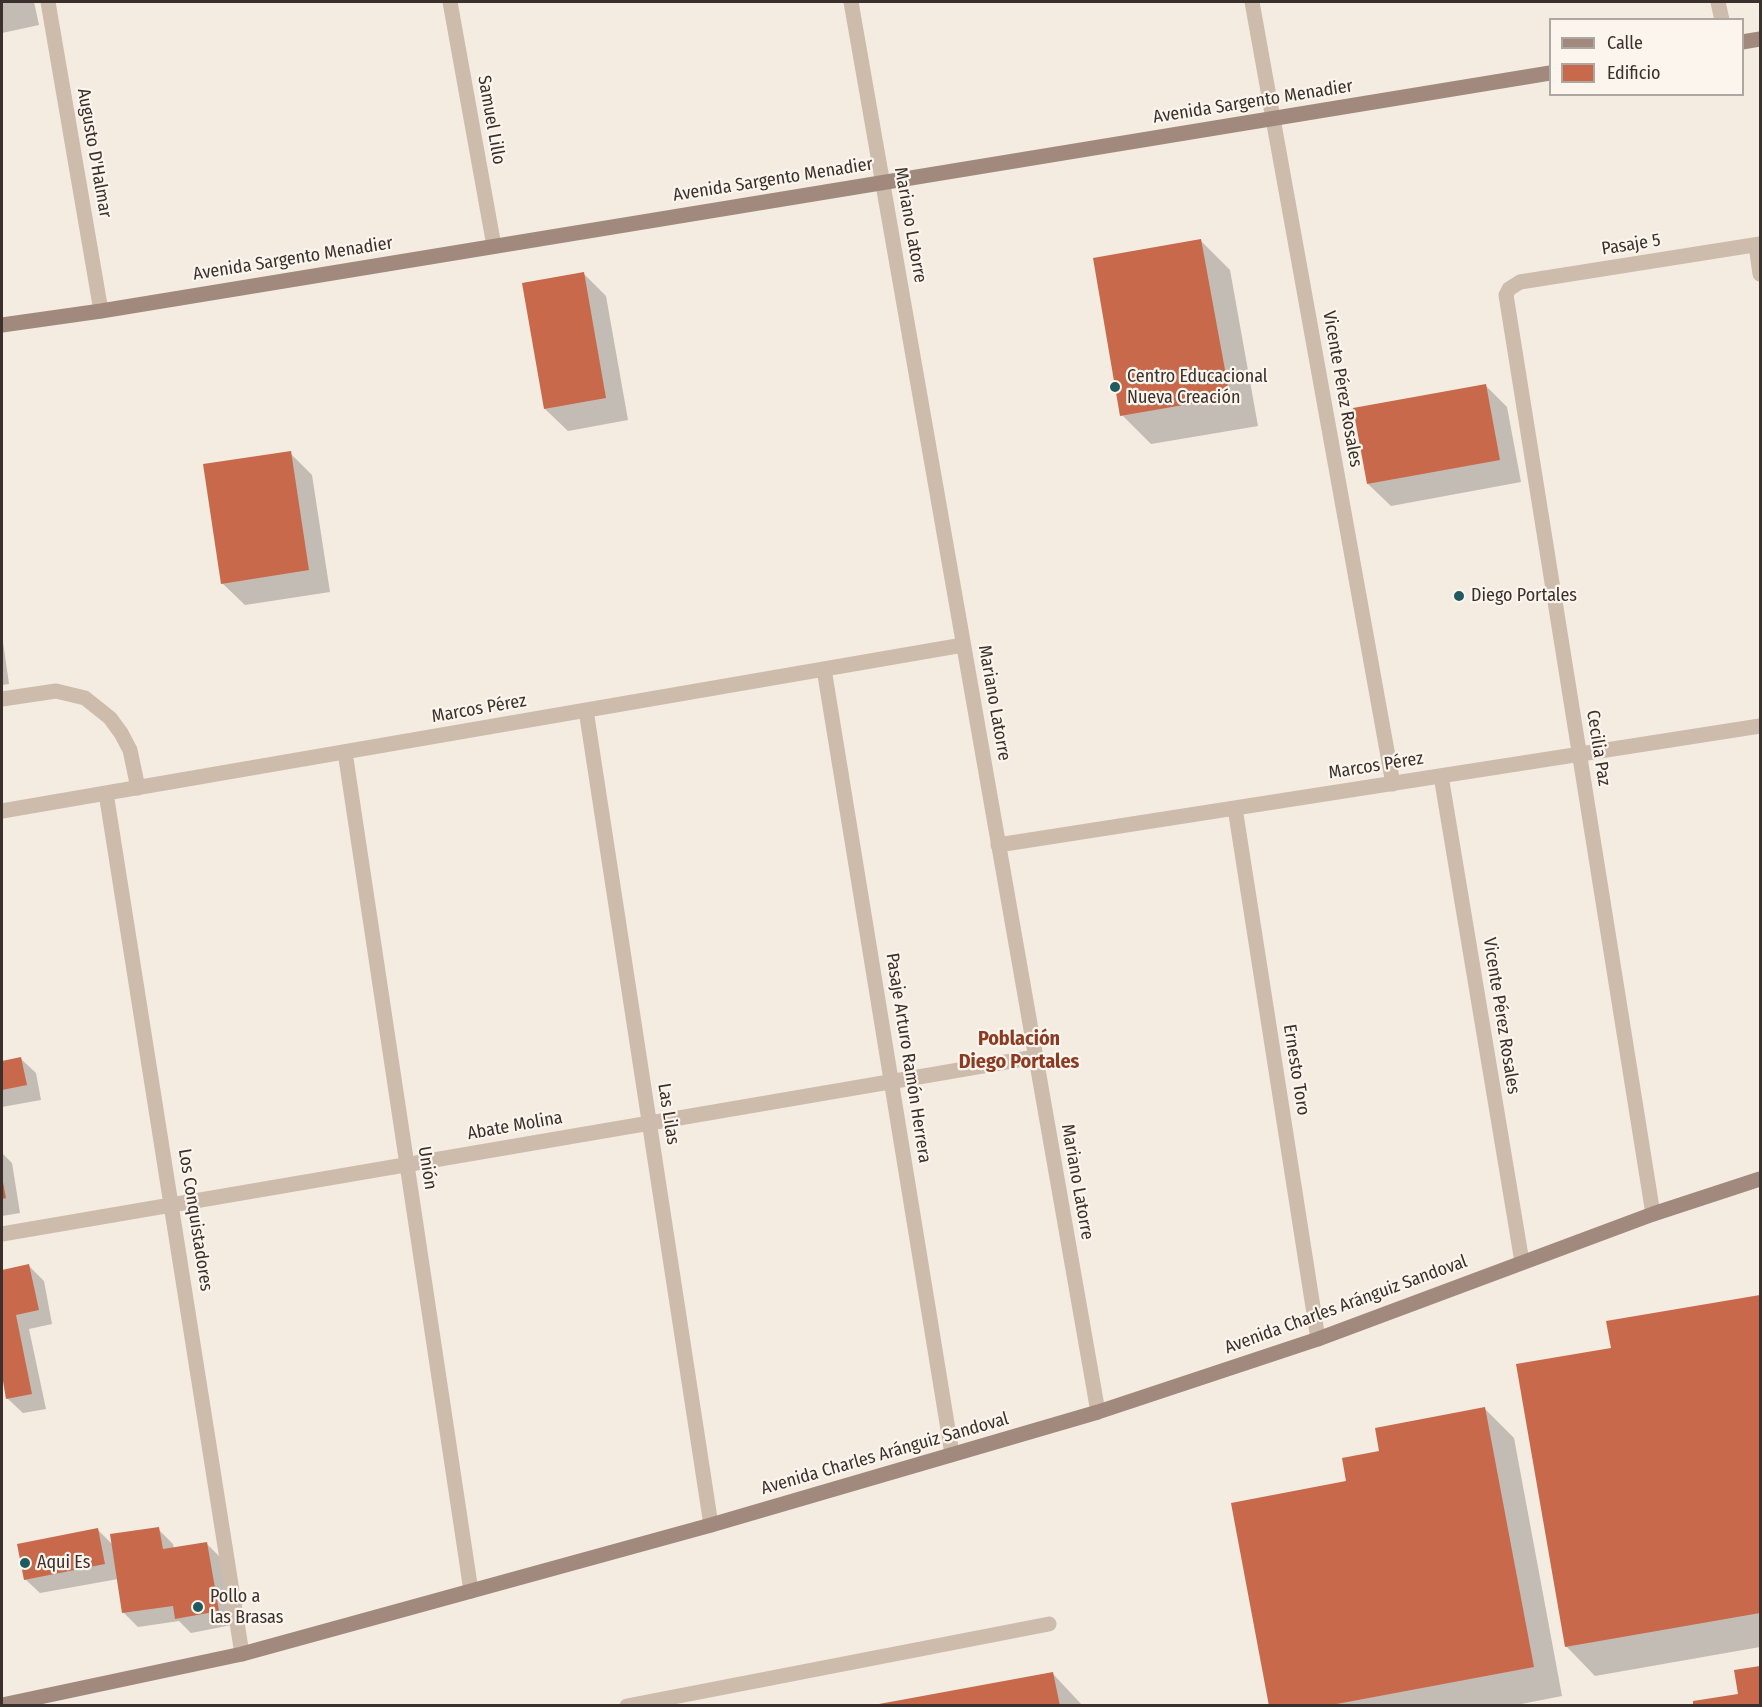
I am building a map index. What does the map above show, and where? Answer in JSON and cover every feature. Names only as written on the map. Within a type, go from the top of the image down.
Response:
[{"type":"street","name":"Augusto D'Halmar","points":[[48,2],[101,311]]},
{"type":"street","name":"Samuel Lillo","points":[[450,2],[494,246]]},
{"type":"street","name":"Mariano Latorre","points":[[851,2],[1098,1412]]},
{"type":"street","name":"Vicente Pérez Rosales","points":[[1252,2],[1393,784]]},
{"type":"street","points":[[1718,2],[1722,18]]},
{"type":"street","points":[[1744,42],[1761,39]]},
{"type":"street","name":"Avenida Sargento Menadier","points":[[2,325],[101,311],[1549,73]]},
{"type":"street","points":[[1758,244],[1761,274]]},
{"type":"street","name":"Pasaje 5","points":[[1509,289],[1520,282],[1758,244]]},
{"type":"street","name":"Cecilia Paz","points":[[1509,289],[1507,302],[1653,1214]]},
{"type":"street","name":"Marcos Pérez","points":[[2,812],[963,645]]},
{"type":"street","name":"Pasaje Arturo Ramón Herrera","points":[[824,669],[952,1454]]},
{"type":"street","points":[[2,699],[56,692],[74,694],[90,702],[110,718],[121,733],[130,750],[138,788]]},
{"type":"street","name":"Las Lilas","points":[[586,710],[711,1525]]},
{"type":"street","name":"Marcos Pérez","points":[[998,845],[1761,726]]},
{"type":"street","name":"Unión","points":[[345,752],[471,1591]]},
{"type":"street","name":"Vicente Pérez Rosales","points":[[1441,776],[1522,1262]]},
{"type":"street","name":"Los Conquistadores","points":[[106,793],[243,1654]]},
{"type":"street","name":"Ernesto Toro","points":[[1235,808],[1318,1339]]},
{"type":"street","name":"Abate Molina","points":[[2,1234],[1035,1056]]},
{"type":"street","name":"Avenida Charles Aránguiz Sandoval","points":[[2,1705],[243,1654],[711,1525],[1098,1412],[1318,1339],[1653,1214],[1761,1179]]},
{"type":"street","points":[[627,1706],[1049,1624]]},
{"type":"building","points":[[1201,239],[1230,397],[1120,416],[1093,258]]},
{"type":"building","points":[[584,272],[606,398],[544,409],[522,283]]},
{"type":"building","points":[[1486,384],[1500,460],[1367,484],[1353,408]]},
{"type":"building","points":[[291,451],[309,570],[221,584],[203,464]]},
{"type":"building","points":[[21,1057],[27,1085],[2,1090],[2,1061]]},
{"type":"building","points":[[2,1177],[6,1198],[2,1199]]},
{"type":"building","points":[[29,1264],[39,1310],[16,1315],[32,1394],[6,1399],[2,1375],[2,1270]]},
{"type":"building","points":[[1760,1295],[1760,1613],[1565,1647],[1516,1364],[1611,1348],[1606,1321]]},
{"type":"building","points":[[1485,1407],[1534,1667],[1326,1706],[1269,1706],[1231,1503],[1346,1481],[1342,1458],[1379,1451],[1375,1428]]},
{"type":"building","points":[[159,1527],[163,1549],[207,1542],[219,1611],[175,1619],[173,1606],[122,1613],[110,1534]]},
{"type":"building","points":[[98,1528],[105,1564],[24,1580],[17,1544]]},
{"type":"building","points":[[1760,1666],[1760,1706],[1693,1706],[1693,1701],[1738,1694],[1734,1670]]},
{"type":"building","points":[[1053,1672],[1060,1706],[880,1706],[879,1704]]},
{"type":"place","name":"Centro Educacional Nueva Creación","points":[[1115,387]]},
{"type":"place","name":"Diego Portales","points":[[1459,596]]},
{"type":"place","name":"Aqui Es","points":[[25,1563]]},
{"type":"place","name":"Pollo a las Brasas","points":[[198,1607]]},
{"type":"district","name":"Población Diego Portales","points":[[1019,1050]]}]
